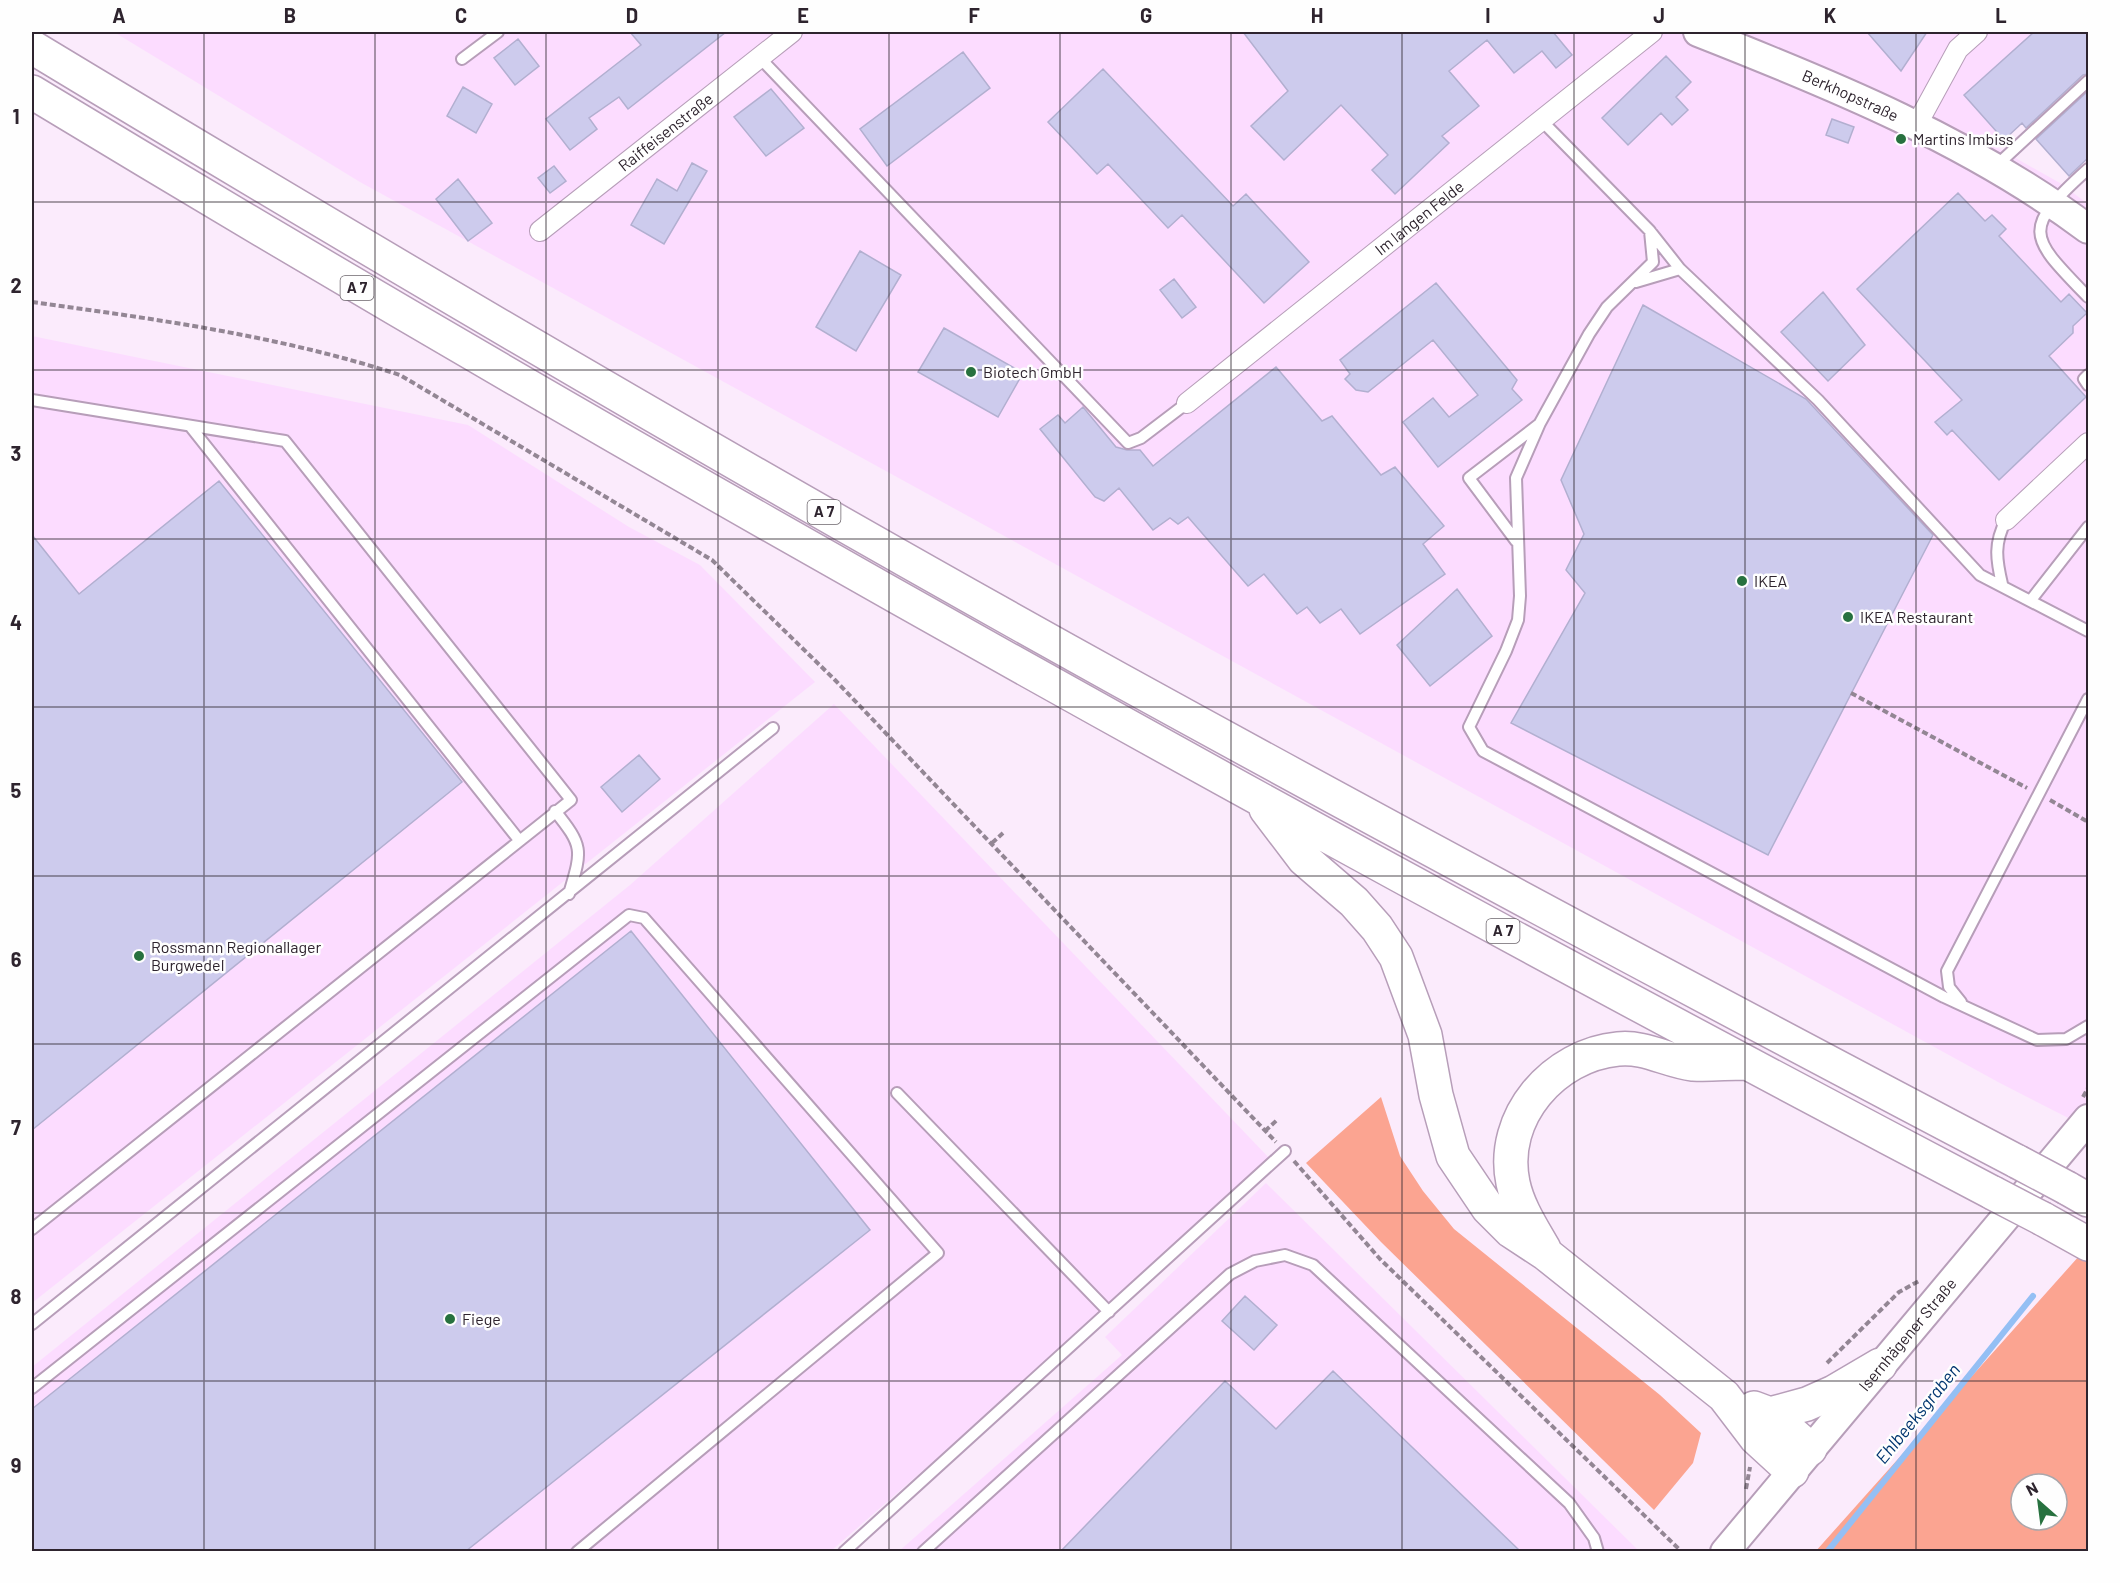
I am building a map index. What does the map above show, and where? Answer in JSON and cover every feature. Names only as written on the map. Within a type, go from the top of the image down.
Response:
[{"type":"highway","name":"A 7","points":[[32,47],[314,218],[644,410],[1109,674],[1629,957],[2078,1194]]},
{"type":"highway","name":"A 7","points":[[32,92],[309,260],[645,454],[1260,801],[1745,1063],[2088,1244]]},
{"type":"highway","points":[[1260,801],[1304,859],[1354,902],[1377,928],[1396,957],[1425,1035],[1436,1095],[1453,1156],[1488,1208],[1511,1231],[1546,1254],[1724,1396],[1756,1438],[1801,1460]]},
{"type":"highway","points":[[1546,1254],[1522,1211],[1513,1183],[1511,1164],[1517,1126],[1532,1097],[1550,1078],[1573,1061],[1598,1052],[1620,1048],[1646,1050],[1693,1064],[1745,1063]]},
{"type":"highway","points":[[1770,1414],[1807,1404],[1834,1392],[1880,1365]]},
{"type":"highway","points":[[1724,1396],[1770,1414],[1801,1460]]},
{"type":"main road","name":"Berkhopstraße","points":[[1698,32],[1916,126],[2052,202],[2088,229]]},
{"type":"main road","name":"Isernhägener Straße","points":[[1725,1551],[2088,1119]]},
{"type":"street","name":"Raiffeisenstraße","points":[[540,231],[792,32]]},
{"type":"street","name":"Im langen Felde","points":[[1187,403],[1652,32]]},
{"type":"street","points":[[1916,126],[1958,49],[1977,32]]},
{"type":"street","points":[[2002,528],[2088,443]]},
{"type":"lane","points":[[462,59],[498,32]]},
{"type":"lane","points":[[759,57],[1128,443],[1141,438],[1187,403]]},
{"type":"lane","points":[[1993,168],[2088,81]]},
{"type":"lane","points":[[1541,120],[1650,231],[1680,269],[1818,400],[1980,575],[2002,584],[2088,631]]},
{"type":"lane","points":[[2088,169],[2052,202],[2039,229],[2041,244],[2052,260],[2088,297]]},
{"type":"lane","points":[[1650,231],[1653,262],[1607,307],[1589,334],[1540,423],[1516,478],[1516,541],[1520,596],[1518,620],[1506,651],[1469,727],[1483,751],[1944,997],[1962,1003],[2037,1040],[2066,1039],[2088,1026]]},
{"type":"lane","points":[[1633,282],[1680,269]]},
{"type":"lane","points":[[2088,375],[2084,379],[2088,385]]},
{"type":"lane","points":[[32,400],[285,441],[571,800],[32,1228]]},
{"type":"lane","points":[[1516,541],[1469,478],[1540,423]]},
{"type":"lane","points":[[189,426],[519,840]]},
{"type":"lane","points":[[2031,600],[2088,527]]},
{"type":"lane","points":[[2002,528],[1995,558],[2002,584]]},
{"type":"lane","points":[[1962,1003],[1949,987],[1947,971],[2088,699]]},
{"type":"lane","points":[[32,1324],[773,728]]},
{"type":"lane","points":[[555,811],[577,841],[580,855],[569,894]]},
{"type":"lane","points":[[32,1388],[629,915],[644,918],[938,1253],[577,1551]]},
{"type":"lane","points":[[897,1093],[1109,1312]]},
{"type":"lane","points":[[844,1551],[1285,1152]]},
{"type":"lane","points":[[923,1551],[1230,1274],[1255,1261],[1285,1255],[1312,1265],[1569,1503],[1594,1538],[1598,1551]]},
{"type":"path","points":[[32,302],[286,343],[354,359],[400,375],[712,560],[835,680],[992,843],[1266,1131],[1380,1259],[1682,1551]]},
{"type":"path","points":[[1851,693],[2088,822]]},
{"type":"path","points":[[992,843],[1003,833]]},
{"type":"path","points":[[1266,1131],[1277,1120]]},
{"type":"shaded area","points":[[114,32],[2088,32],[2088,63],[1996,147],[2060,183],[2088,204],[2088,1128],[1998,1082],[360,182]]},
{"type":"shaded area","points":[[32,336],[468,425],[629,527],[700,565],[815,682],[32,1303]]},
{"type":"shaded area","points":[[834,704],[1274,1163],[831,1551],[32,1552],[32,1367],[630,885]]},
{"type":"shaded area","points":[[1381,1097],[1400,1156],[1423,1191],[1454,1229],[1660,1395],[1701,1433],[1693,1463],[1654,1510],[1381,1242],[1306,1163]]},
{"type":"shaded area","points":[[1266,1183],[1639,1551],[898,1552],[1122,1355],[1105,1337]]},
{"type":"shaded area","points":[[2088,1246],[2088,1551],[1815,1552]]},
{"type":"building","points":[[630,32],[726,32],[628,109],[619,97],[589,118],[597,129],[570,150],[546,119],[641,45]]},
{"type":"building","points":[[1243,32],[1553,32],[1572,55],[1556,68],[1542,51],[1514,73],[1487,40],[1449,71],[1479,106],[1442,136],[1449,143],[1395,194],[1372,170],[1388,155],[1341,105],[1284,160],[1251,126],[1288,91]]},
{"type":"building","points":[[1867,32],[1927,32],[1901,71]]},
{"type":"building","points":[[2034,32],[2088,32],[2088,74],[2083,75],[2026,128],[2022,123],[2004,140],[1964,95]]},
{"type":"building","points":[[518,39],[539,66],[515,85],[494,58]]},
{"type":"building","points":[[963,52],[990,88],[887,166],[860,129]]},
{"type":"building","points":[[1666,56],[1691,82],[1676,97],[1688,110],[1672,125],[1661,113],[1628,145],[1602,118]]},
{"type":"building","points":[[1103,69],[1233,206],[1246,194],[1309,262],[1264,303],[1182,215],[1168,228],[1108,164],[1097,174],[1048,122]]},
{"type":"building","points":[[463,87],[492,104],[476,133],[447,116]]},
{"type":"building","points":[[771,89],[804,128],[766,156],[734,117]]},
{"type":"building","points":[[2088,91],[2088,158],[2069,176],[2036,139]]},
{"type":"building","points":[[1832,119],[1854,127],[1848,143],[1826,135]]},
{"type":"building","points":[[692,163],[707,171],[664,244],[631,225],[657,179],[677,191]]},
{"type":"building","points":[[554,166],[566,181],[550,193],[538,178]]},
{"type":"building","points":[[458,179],[492,223],[468,241],[436,199]]},
{"type":"building","points":[[1958,193],[1985,221],[1992,215],[2006,229],[1999,236],[2061,302],[2069,294],[2087,313],[2073,326],[2073,333],[2049,356],[2086,397],[1999,480],[1952,430],[1947,435],[1935,422],[1962,400],[1857,289]]},
{"type":"building","points":[[860,251],[901,275],[856,351],[816,327]]},
{"type":"building","points":[[1174,279],[1196,307],[1182,318],[1160,290]]},
{"type":"building","points":[[1436,283],[1517,380],[1512,389],[1522,400],[1438,467],[1403,422],[1433,398],[1449,417],[1478,395],[1433,340],[1368,392],[1356,390],[1345,379],[1350,374],[1340,360]]},
{"type":"building","points":[[1823,292],[1865,345],[1828,381],[1781,332]]},
{"type":"building","name":"IKEA","points":[[1643,305],[1806,399],[1933,535],[1768,855],[1511,723],[1585,593],[1566,570],[1584,534],[1561,480]]},
{"type":"building","name":"Biotech GmbH","points":[[944,328],[1023,373],[998,417],[918,372]]},
{"type":"building","points":[[1276,367],[1322,421],[1332,416],[1381,475],[1395,467],[1444,526],[1423,544],[1445,574],[1360,634],[1341,609],[1320,623],[1307,607],[1297,614],[1264,574],[1248,586],[1188,517],[1178,524],[1170,518],[1153,530],[1119,488],[1104,501],[1095,497],[1040,429],[1058,415],[1065,423],[1083,407],[1116,447],[1140,450],[1153,466]]},
{"type":"building","name":"Rossmann Regionallager Burgwedel","points":[[219,481],[462,782],[32,1130],[32,535],[79,594]]},
{"type":"building","points":[[1457,589],[1492,636],[1430,686],[1397,645]]},
{"type":"building","points":[[639,755],[660,779],[622,812],[601,787]]},
{"type":"building","name":"Fiege","points":[[631,931],[870,1230],[466,1551],[32,1551],[32,1409]]},
{"type":"building","points":[[1245,1296],[1277,1325],[1254,1350],[1222,1321]]},
{"type":"building","points":[[1333,1371],[1520,1551],[1061,1551],[1225,1381],[1276,1429]]},
{"type":"waterway","name":"Ehlbeeksgraben","points":[[1827,1552],[2033,1296]]},
{"type":"place","name":"Martins Imbiss","points":[[1901,139]]},
{"type":"place","name":"Biotech GmbH","points":[[971,372]]},
{"type":"place","name":"IKEA","points":[[1742,581]]},
{"type":"place","name":"IKEA Restaurant","points":[[1848,617]]},
{"type":"place","name":"Rossmann Regionallager Burgwedel","points":[[139,956]]},
{"type":"place","name":"Fiege","points":[[450,1319]]}]
